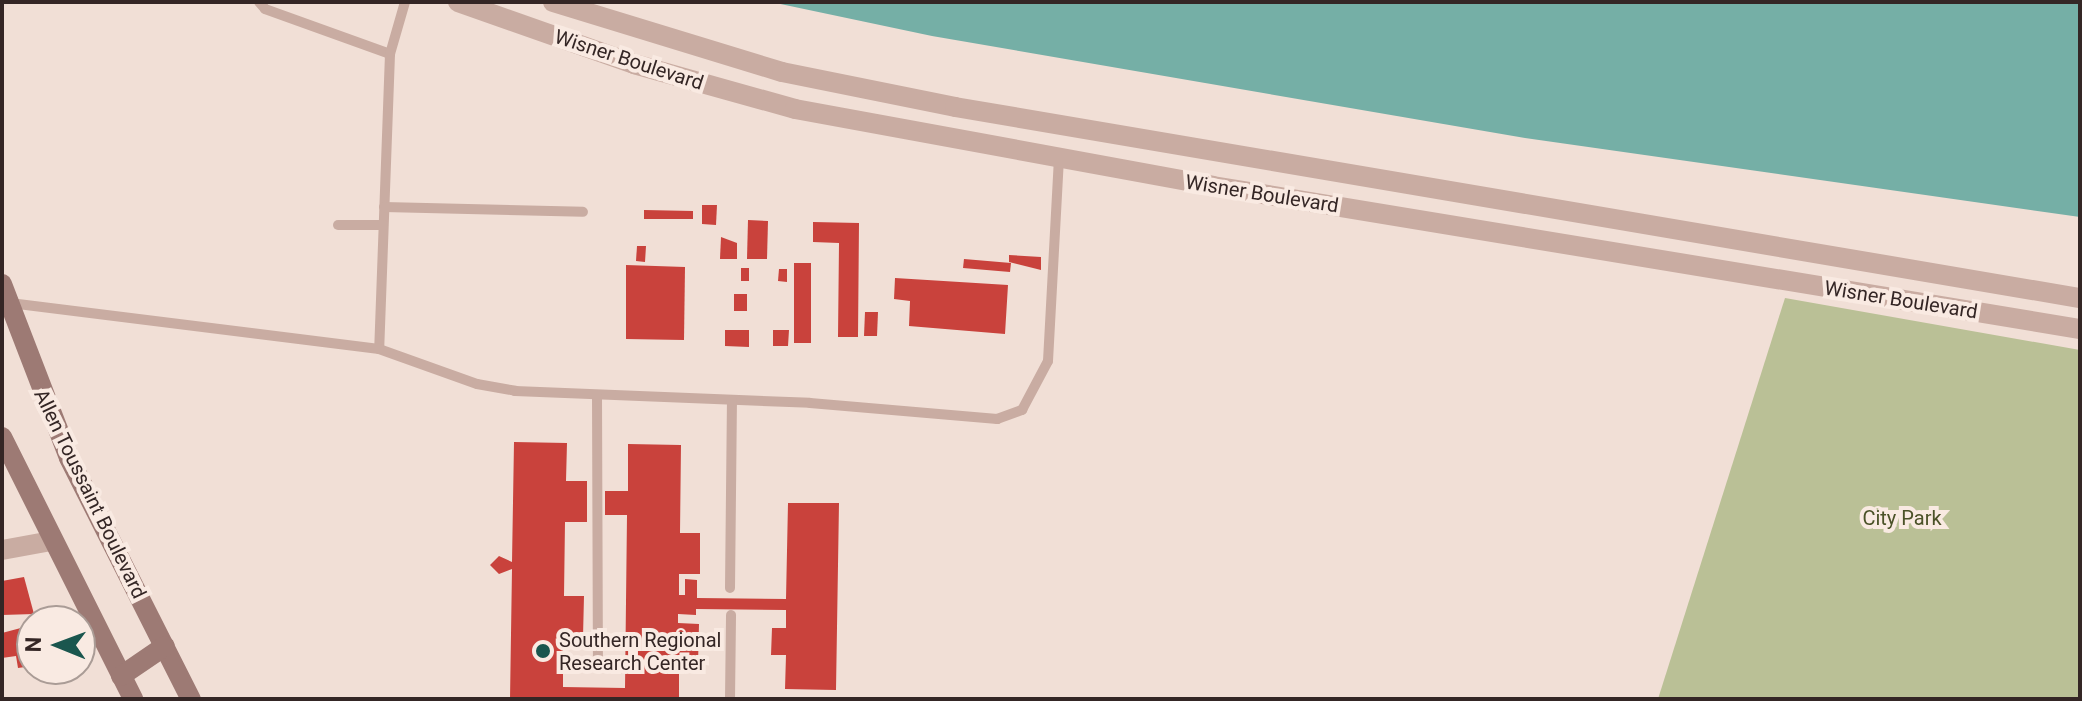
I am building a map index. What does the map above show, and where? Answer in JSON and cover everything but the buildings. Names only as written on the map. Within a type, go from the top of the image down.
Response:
[{"type":"main road","name":"Allen Toussaint Boulevard","points":[[4,297],[69,458],[191,699]]},
{"type":"main road","points":[[2,437],[51,541],[133,699]]},
{"type":"main road","points":[[121,676],[165,646]]},
{"type":"street","name":"Wisner Boulevard","points":[[458,2],[634,64],[795,109],[1059,159],[2080,329]]},
{"type":"street","name":"Wisner Boulevard","points":[[553,2],[782,72],[955,107],[2080,298]]},
{"type":"street","points":[[2,550],[51,541]]},
{"type":"lane","points":[[259,2],[265,9],[390,54]]},
{"type":"lane","points":[[379,349],[390,54],[405,2]]},
{"type":"lane","points":[[4,297],[379,349],[477,384],[597,395],[732,400],[997,419],[1022,410],[1032,399],[1048,361],[1051,231],[1059,159]]},
{"type":"lane","points":[[384,207],[583,212]]},
{"type":"lane","points":[[338,225],[383,225]]},
{"type":"lane","points":[[597,395],[598,661]]},
{"type":"lane","points":[[730,588],[732,400]]},
{"type":"lane","points":[[730,699],[731,615]]},
{"type":"green space","name":"City Park","points":[[1785,298],[2080,350],[2080,699],[1658,699]]},
{"type":"water","points":[[771,2],[2080,2],[2080,217],[1525,138],[932,36]]},
{"type":"place","name":"Southern Regional Research Center","points":[[543,651]]}]
